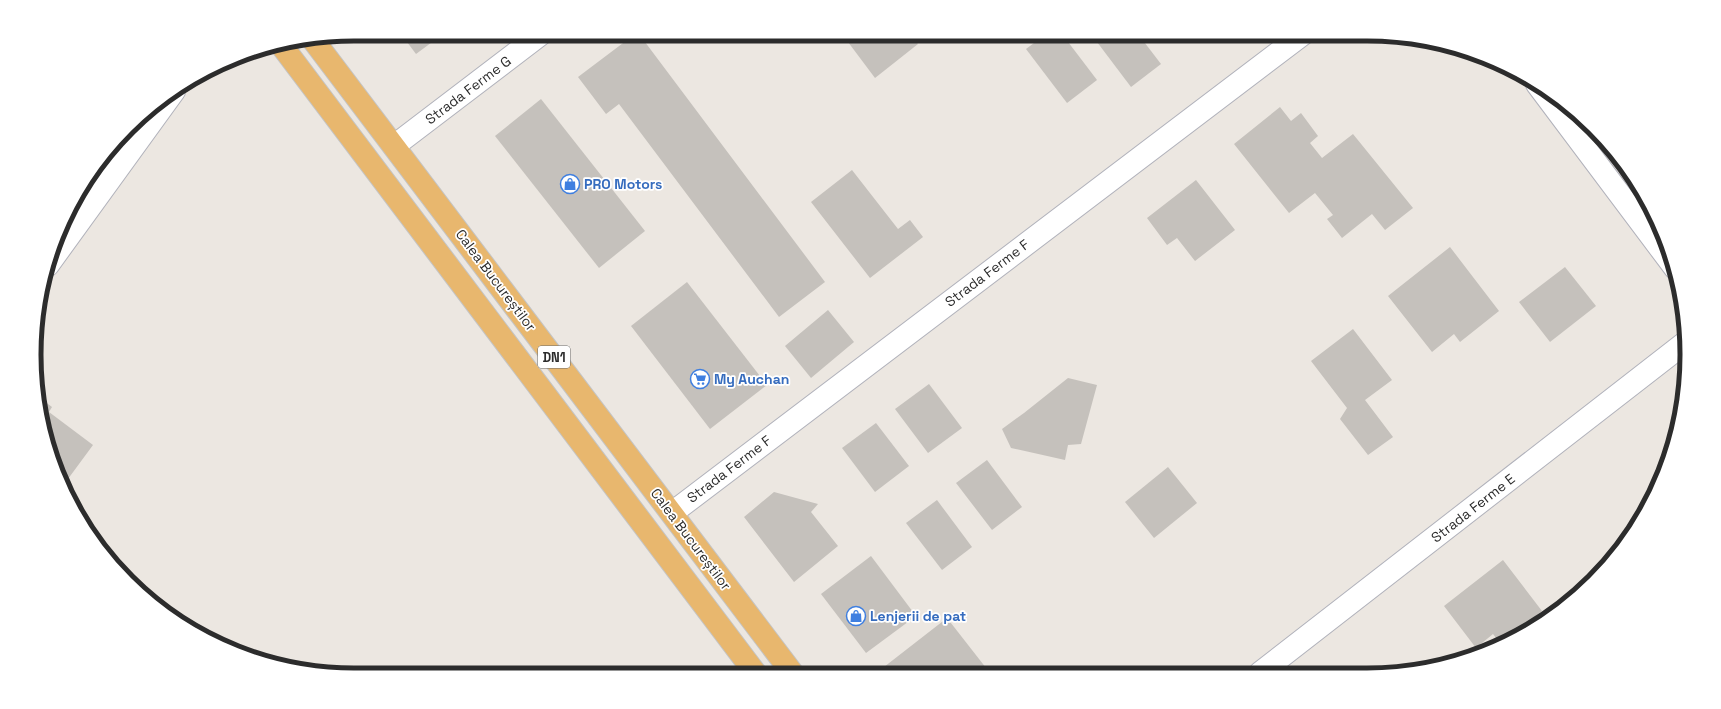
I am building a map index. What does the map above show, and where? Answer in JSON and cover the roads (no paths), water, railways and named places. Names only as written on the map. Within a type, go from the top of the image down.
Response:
[{"type":"highway","name":"Calea Bucureștilor","points":[[316,44],[788,668]]},
{"type":"highway","name":"DN1","points":[[284,49],[751,668]]},
{"type":"street","name":"Strada Ferme G","points":[[394,146],[532,41]]},
{"type":"street","name":"Strada Ferme F","points":[[672,513],[1294,41]]},
{"type":"street","points":[[1549,100],[1662,250]]},
{"type":"street","points":[[60,248],[162,108]]},
{"type":"street","name":"Strada Ferme E","points":[[1266,668],[1680,347]]},
{"type":"place","name":"PRO Motors","points":[[570,184]]},
{"type":"place","name":"My Auchan","points":[[700,379]]},
{"type":"place","name":"Lenjerii de pat","points":[[856,616]]}]
